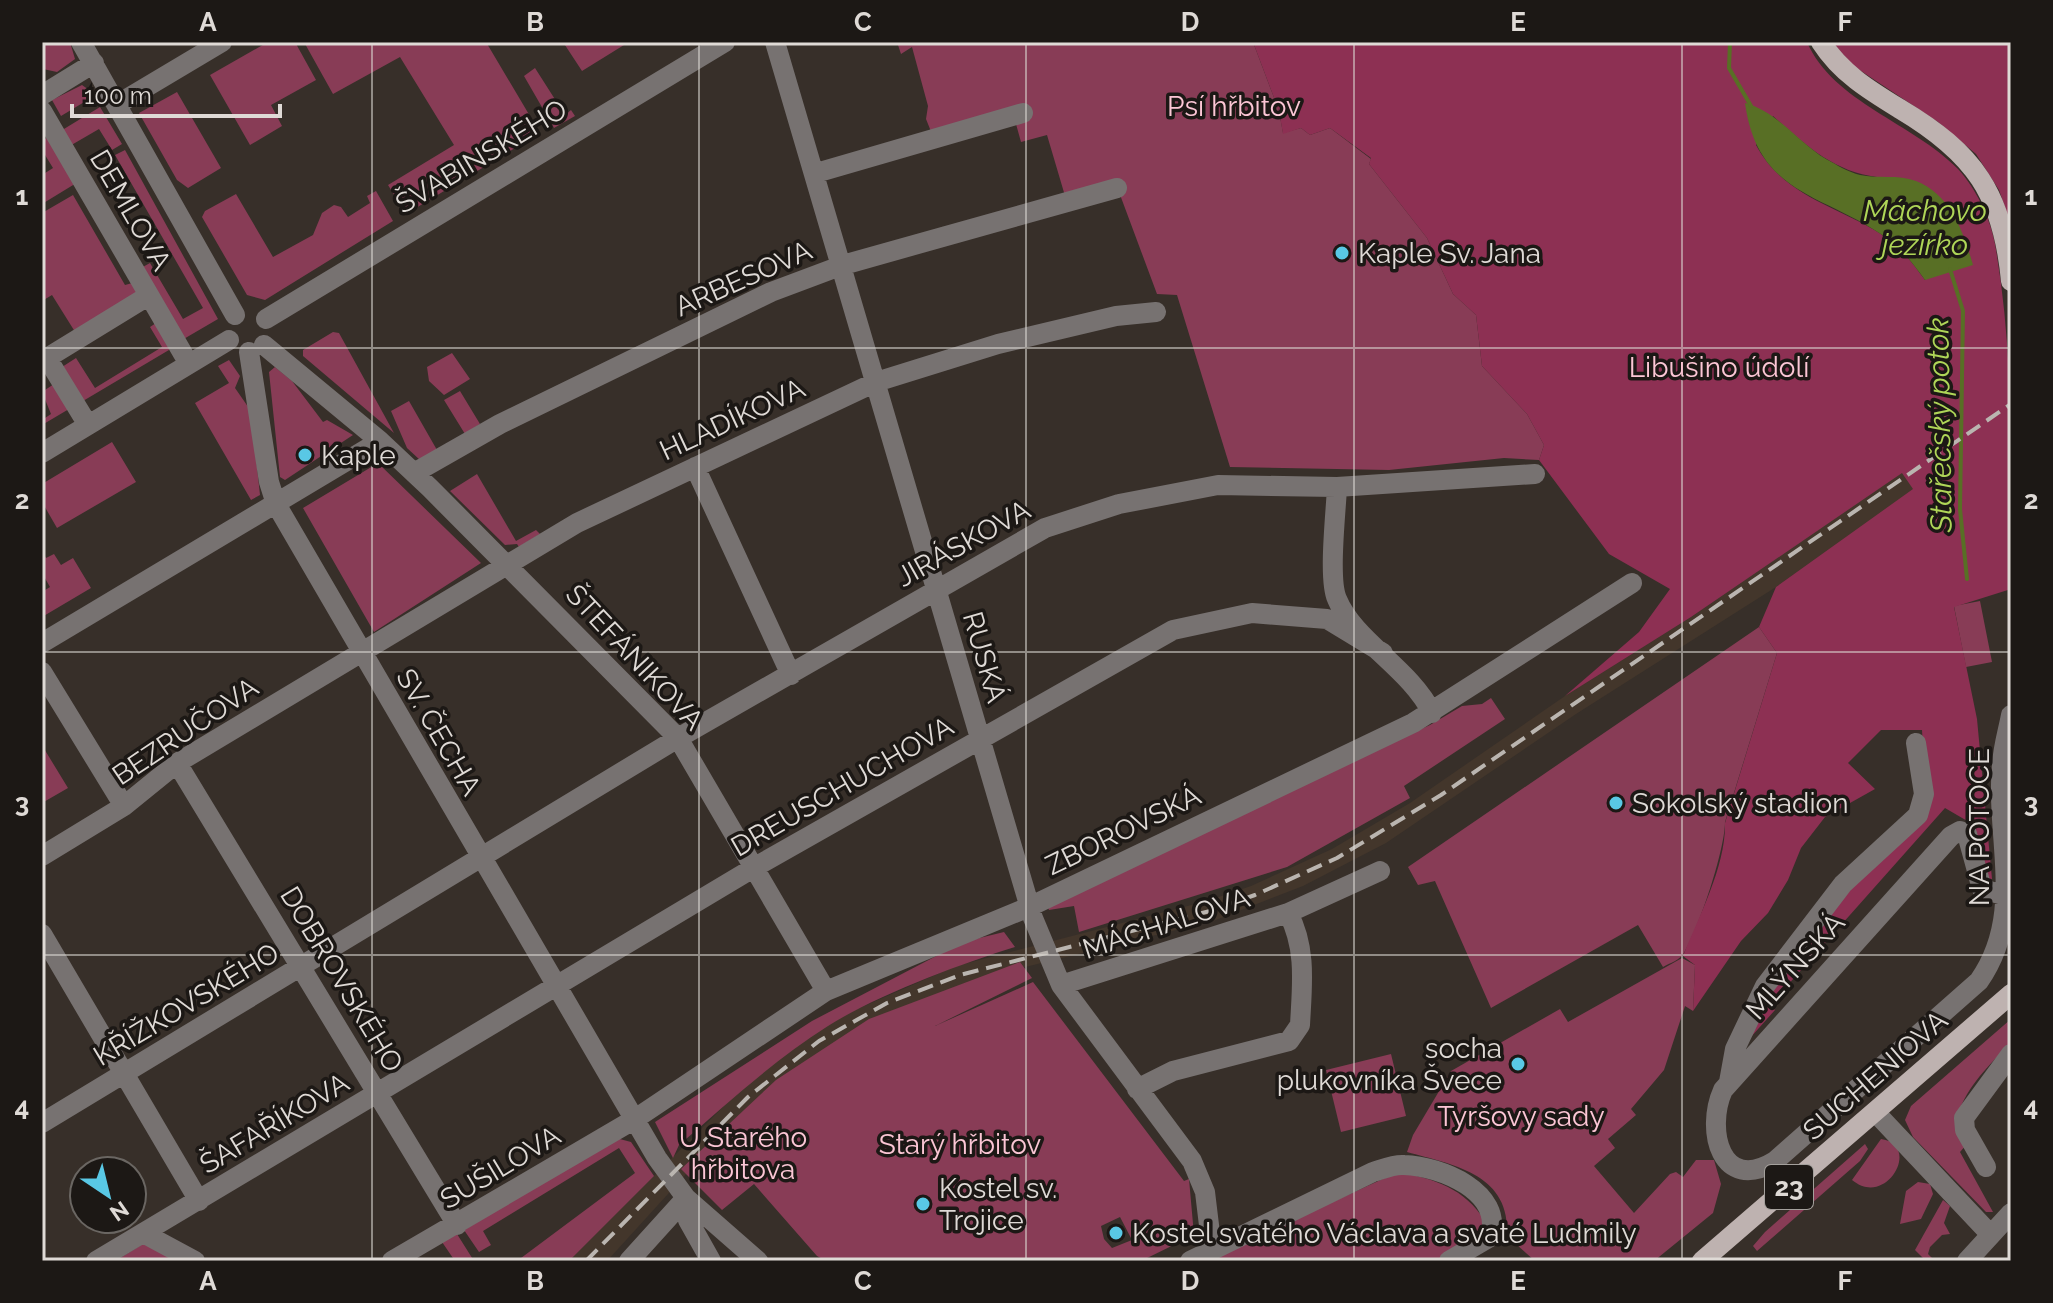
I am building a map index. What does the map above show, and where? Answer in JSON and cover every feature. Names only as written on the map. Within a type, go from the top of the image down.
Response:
[{"type":"main road","points":[[1821,42],[1853,79],[1934,130],[1972,164],[1998,209],[2011,281]]},
{"type":"main road","name":"SUCHENIOVA","points":[[1702,1261],[2011,994]]},
{"type":"street","points":[[81,42],[235,315]]},
{"type":"street","points":[[118,104],[222,42]]},
{"type":"street","name":"ŠVABINSKÉHO","points":[[266,319],[725,42]]},
{"type":"street","name":"RUSKÁ","points":[[775,42],[816,173],[1029,907],[1061,985],[1201,1178],[1212,1250]]},
{"type":"street","points":[[42,95],[94,63]]},
{"type":"street","name":"DEMLOVA","points":[[42,111],[189,364]]},
{"type":"street","points":[[816,173],[1023,113]]},
{"type":"street","name":"ARBESOVA","points":[[414,473],[500,424],[771,292],[843,265],[1117,188]]},
{"type":"street","name":"DEMLOVA","points":[[88,425],[44,359],[148,296]]},
{"type":"street","points":[[250,310],[266,319],[269,334],[257,348],[236,349],[229,340],[227,329],[235,315],[250,310]]},
{"type":"street","name":"HLADÍKOVA","points":[[360,651],[504,563],[577,523],[876,382],[998,344],[1116,316],[1156,312]]},
{"type":"street","points":[[42,453],[229,340]]},
{"type":"street","name":"ŠTEFÁNIKOVA","points":[[257,348],[380,441],[678,738],[826,991]]},
{"type":"street","name":"SV. ČECHA","points":[[257,348],[269,482],[276,504],[557,987],[686,1198]]},
{"type":"street","points":[[42,643],[380,441]]},
{"type":"street","points":[[695,467],[791,675]]},
{"type":"street","name":"JIRÁSKOVA","points":[[481,858],[678,738],[1045,528],[1119,504],[1218,485],[1337,487],[1535,474]]},
{"type":"street","points":[[1337,487],[1335,597],[1347,616],[1421,690],[1432,713]]},
{"type":"street","name":"ZBOROVSKÁ","points":[[635,1119],[826,991],[1029,907],[1432,713],[1632,583]]},
{"type":"street","name":"DREUSCHUCHOVA","points":[[557,987],[755,867],[1173,630],[1252,613],[1327,619],[1383,653]]},
{"type":"street","name":"BEZRUČOVA","points":[[42,856],[124,806],[177,763],[360,651]]},
{"type":"street","points":[[42,672],[124,806]]},
{"type":"street","name":"NA POTOCE","points":[[1799,1140],[1979,981],[1988,968],[2006,922],[2002,764],[2011,715]]},
{"type":"street","points":[[1729,1082],[1735,1049],[1765,986],[1843,884],[1918,815],[1924,794],[1916,743]]},
{"type":"street","name":"DOBROVSKÉHO","points":[[177,763],[303,966],[457,1225]]},
{"type":"street","name":"MLÝNSKÁ","points":[[1799,1140],[1775,1161],[1754,1171],[1724,1159],[1718,1146],[1713,1117],[1729,1082],[1951,836],[1960,831],[1967,834],[1982,889],[2007,896]]},
{"type":"street","name":"KŘÍŽKOVSKÉHO","points":[[42,1123],[481,858]]},
{"type":"street","name":"MÁCHALOVA","points":[[1061,985],[1288,913],[1380,871]]},
{"type":"street","name":"MÁCHALOVA","points":[[1137,1089],[1173,1071],[1289,1041],[1300,1025],[1302,985],[1299,933],[1288,913]]},
{"type":"street","points":[[42,934],[199,1201]]},
{"type":"street","name":"ŠAFAŘÍKOVA","points":[[148,1230],[557,987]]},
{"type":"street","points":[[1986,1167],[1965,1130],[1964,1118],[2011,1054]]},
{"type":"street","points":[[1876,1113],[1991,1235]]},
{"type":"street","name":"SUŠILOVA","points":[[392,1261],[635,1119]]},
{"type":"street","points":[[1190,1261],[1373,1172],[1402,1164],[1429,1169],[1459,1181],[1485,1200],[1491,1212],[1493,1229],[1482,1245],[1449,1261]]},
{"type":"street","points":[[629,1261],[686,1198]]},
{"type":"street","points":[[686,1198],[688,1220],[711,1261]]},
{"type":"street","points":[[686,1198],[758,1261]]},
{"type":"street","points":[[1967,1261],[2011,1213]]},
{"type":"street","name":"ŠAFAŘÍKOVA","points":[[96,1261],[140,1235]]},
{"type":"street","points":[[147,1235],[195,1261]]},
{"type":"shaded area","points":[[2011,396],[2011,421],[1776,587],[1576,714],[1386,843],[1303,886],[1213,921],[997,974],[718,1139],[607,1261],[569,1261],[741,1089],[813,1033],[848,1013],[956,966],[1207,901],[1251,886],[1332,849],[1410,803],[1565,696],[1691,617]]},
{"type":"green space","points":[[42,42],[70,42],[75,59],[57,72],[43,69]]},
{"type":"green space","points":[[268,42],[295,42],[316,80],[271,105],[282,126],[250,145],[210,75]]},
{"type":"green space","points":[[304,42],[486,42],[540,133],[406,214],[388,185],[454,145],[400,57],[333,94]]},
{"type":"green space","points":[[563,42],[622,42],[624,45],[582,71]]},
{"type":"green space","name":"Psí hřbitov","points":[[897,42],[1253,42],[1279,111],[1283,133],[1301,128],[1310,135],[1330,128],[1371,159],[1369,164],[1427,238],[1453,294],[1476,315],[1482,366],[1527,414],[1544,445],[1539,460],[1504,458],[1389,470],[1230,467],[1177,295],[1157,294],[1119,192],[1068,206],[1047,135],[1021,142],[1016,124],[936,144],[926,119],[928,106],[912,47],[901,54]]},
{"type":"green space","name":"Libušino údolí","points":[[1253,42],[1807,42],[1819,63],[1835,81],[1940,153],[1958,169],[1971,185],[1993,234],[2009,373],[2011,589],[1954,607],[1977,719],[1992,879],[1984,878],[1969,822],[1945,808],[1770,1005],[1775,1010],[1742,1047],[1769,990],[1926,797],[1922,730],[1881,730],[1848,763],[1875,789],[1825,817],[1801,848],[1788,880],[1768,913],[1741,941],[1693,1011],[1695,965],[1683,956],[1716,873],[1725,823],[1777,653],[1759,627],[1776,587],[1913,489],[1902,473],[1691,617],[1565,696],[1639,632],[1670,589],[1609,554],[1539,460],[1544,445],[1527,414],[1482,366],[1476,315],[1453,294],[1427,238],[1369,164],[1371,158],[1330,128],[1310,135],[1301,128],[1283,134],[1279,111]],"holes":[[[1773,116],[1820,155],[1847,169],[1877,177],[1967,244],[1925,280],[1903,252],[1887,238],[1798,190],[1768,163],[1756,145]]]},
{"type":"green space","points":[[1831,42],[2011,42],[2011,225],[1999,190],[1976,154],[1938,122],[1855,67]]},
{"type":"green space","points":[[535,68],[565,115],[571,110],[575,116],[554,128],[524,76]]},
{"type":"green space","points":[[82,85],[96,95],[61,116],[52,100]]},
{"type":"green space","points":[[177,92],[221,168],[188,188],[177,180],[139,113]]},
{"type":"green space","points":[[100,107],[122,144],[112,150],[99,129],[68,147],[59,132]]},
{"type":"green space","points":[[51,135],[78,182],[42,204],[42,175],[53,168],[42,150],[42,141]]},
{"type":"green space","points":[[125,150],[218,319],[182,340],[141,268],[150,263],[183,319],[203,308],[115,155]]},
{"type":"green space","points":[[376,191],[393,221],[265,300],[247,295],[202,217],[205,211],[236,194],[273,257],[313,235],[322,213],[334,205],[341,207],[348,217],[370,203],[367,196]]},
{"type":"green space","points":[[73,195],[125,285],[136,282],[138,293],[77,335],[52,295],[42,301],[42,213]]},
{"type":"green space","points":[[159,321],[174,347],[83,401],[62,367],[76,358],[95,388],[162,347],[150,327]]},
{"type":"green space","points":[[333,332],[339,333],[394,433],[303,356],[303,350]]},
{"type":"green space","points":[[452,353],[470,379],[444,395],[429,381],[427,367]]},
{"type":"green space","points":[[229,360],[240,376],[235,388],[251,411],[260,495],[251,500],[195,403],[229,383],[218,366]]},
{"type":"green space","points":[[275,367],[292,381],[323,422],[327,420],[353,435],[285,480],[280,477],[269,372]]},
{"type":"green space","points":[[54,384],[69,409],[42,425],[42,420],[51,414],[42,392]]},
{"type":"green space","points":[[460,391],[480,424],[465,434],[444,400]]},
{"type":"green space","points":[[409,401],[437,450],[420,460],[407,448],[391,411]]},
{"type":"green space","points":[[112,442],[136,482],[57,528],[42,502],[42,484]]},
{"type":"green space","points":[[378,463],[481,563],[374,632],[303,508]]},
{"type":"green space","points":[[477,474],[516,541],[536,530],[540,534],[519,547],[517,544],[505,545],[450,491]]},
{"type":"green space","points":[[42,551],[46,558],[54,554],[61,565],[73,558],[91,588],[42,617],[42,592],[50,587],[42,573]]},
{"type":"green space","points":[[1980,601],[1992,662],[1966,667],[1954,606]]},
{"type":"green space","name":"Sokolský stadion","points":[[1759,627],[1777,653],[1725,822],[1721,851],[1710,889],[1684,953],[1663,967],[1638,925],[1491,1008],[1435,881],[1418,885],[1408,867]]},
{"type":"green space","points":[[1491,698],[1505,719],[1404,786],[1410,798],[1287,867],[1079,932],[1074,906],[1049,910],[1046,903],[1430,725],[1462,706],[1482,704]]},
{"type":"green space","points":[[42,748],[68,788],[42,803]]},
{"type":"green space","points":[[1004,932],[1015,947],[894,992],[848,1014],[808,1039],[679,1145],[673,1158],[655,1122],[812,1021],[963,942]]},
{"type":"green space","name":"Tyršovy sady","points":[[1682,958],[1695,965],[1693,1011],[1685,1006],[1664,1070],[1631,1109],[1636,1115],[1608,1139],[1615,1148],[1594,1166],[1634,1213],[1670,1174],[1676,1172],[1683,1177],[1696,1160],[1714,1160],[1721,1184],[1713,1213],[1654,1261],[1535,1261],[1507,1236],[1506,1215],[1500,1199],[1490,1186],[1460,1168],[1407,1152],[1413,1135],[1451,1071],[1560,1009],[1568,1022]]},
{"type":"green space","name":"Starý hřbitov","points":[[1020,962],[1032,978],[935,1026],[1033,982],[1184,1181],[1189,1179],[1194,1235],[1141,1261],[826,1261],[817,1256],[754,1184],[722,1210],[681,1169],[776,1080],[869,1019]],"holes":[[[1120,1217],[1132,1240],[1112,1248],[1104,1239],[1101,1226]]]},
{"type":"green space","points":[[2011,1019],[2011,1048],[2007,1047],[1976,1081],[1964,1099],[1956,1121],[1967,1144],[1960,1152],[1993,1212],[1986,1212],[1913,1137],[1905,1120],[1911,1106]]},
{"type":"green space","points":[[1391,1054],[1406,1116],[1341,1132],[1326,1070]]},
{"type":"green space","points":[[616,1138],[631,1142],[654,1176],[569,1261],[517,1261],[635,1173],[619,1148],[483,1231],[491,1245],[479,1252],[464,1230]]},
{"type":"green space","points":[[1881,1139],[1893,1143],[1899,1152],[1899,1162],[1887,1181],[1877,1187],[1865,1187],[1852,1180]]},
{"type":"green space","points":[[1865,1144],[1868,1149],[1860,1161],[1757,1251],[1753,1246],[1765,1232]]},
{"type":"green space","name":"Tyršovy sady","points":[[1398,1172],[1436,1182],[1468,1200],[1485,1221],[1482,1234],[1470,1245],[1434,1261],[1213,1261],[1234,1247]]},
{"type":"green space","points":[[1918,1182],[1930,1184],[1933,1194],[1921,1219],[1900,1224],[1906,1191]]},
{"type":"green space","points":[[1943,1200],[1950,1206],[1944,1223],[1950,1234],[1942,1235],[1930,1247],[1928,1254],[1933,1259],[1926,1261],[1915,1250]]},
{"type":"green space","points":[[457,1234],[474,1261],[455,1261],[442,1242]]},
{"type":"green space","points":[[143,1244],[183,1261],[115,1261]]},
{"type":"water","name":"Máchovo jezírko","points":[[1745,103],[1768,113],[1816,152],[1847,170],[1867,176],[1909,179],[1928,187],[1954,216],[1973,265],[1925,280],[1888,239],[1818,201],[1779,175],[1764,157],[1752,134]]},
{"type":"waterway","name":"Stařečský potok","points":[[1730,42],[1729,68],[1751,106]]},
{"type":"waterway","name":"Stařečský potok","points":[[1950,269],[1963,311],[1960,509],[1967,579]]},
{"type":"railway","points":[[586,1261],[748,1097],[819,1041],[887,1003],[960,975],[1210,911],[1255,895],[1337,858],[1441,795],[2011,404]]},
{"type":"place","name":"Kaple Sv. Jana","points":[[1342,253]]},
{"type":"place","name":"Kaple","points":[[305,455]]},
{"type":"place","name":"Sokolský stadion","points":[[1616,803]]},
{"type":"place","name":"socha plukovníka Švece","points":[[1518,1064]]},
{"type":"place","name":"Kostel sv. Trojice","points":[[923,1204]]},
{"type":"place","name":"Kostel svatého Václava a svaté Ludmily","points":[[1116,1233]]},
{"type":"park label","name":"U Starého hřbitova","points":[[743,1153]]}]
